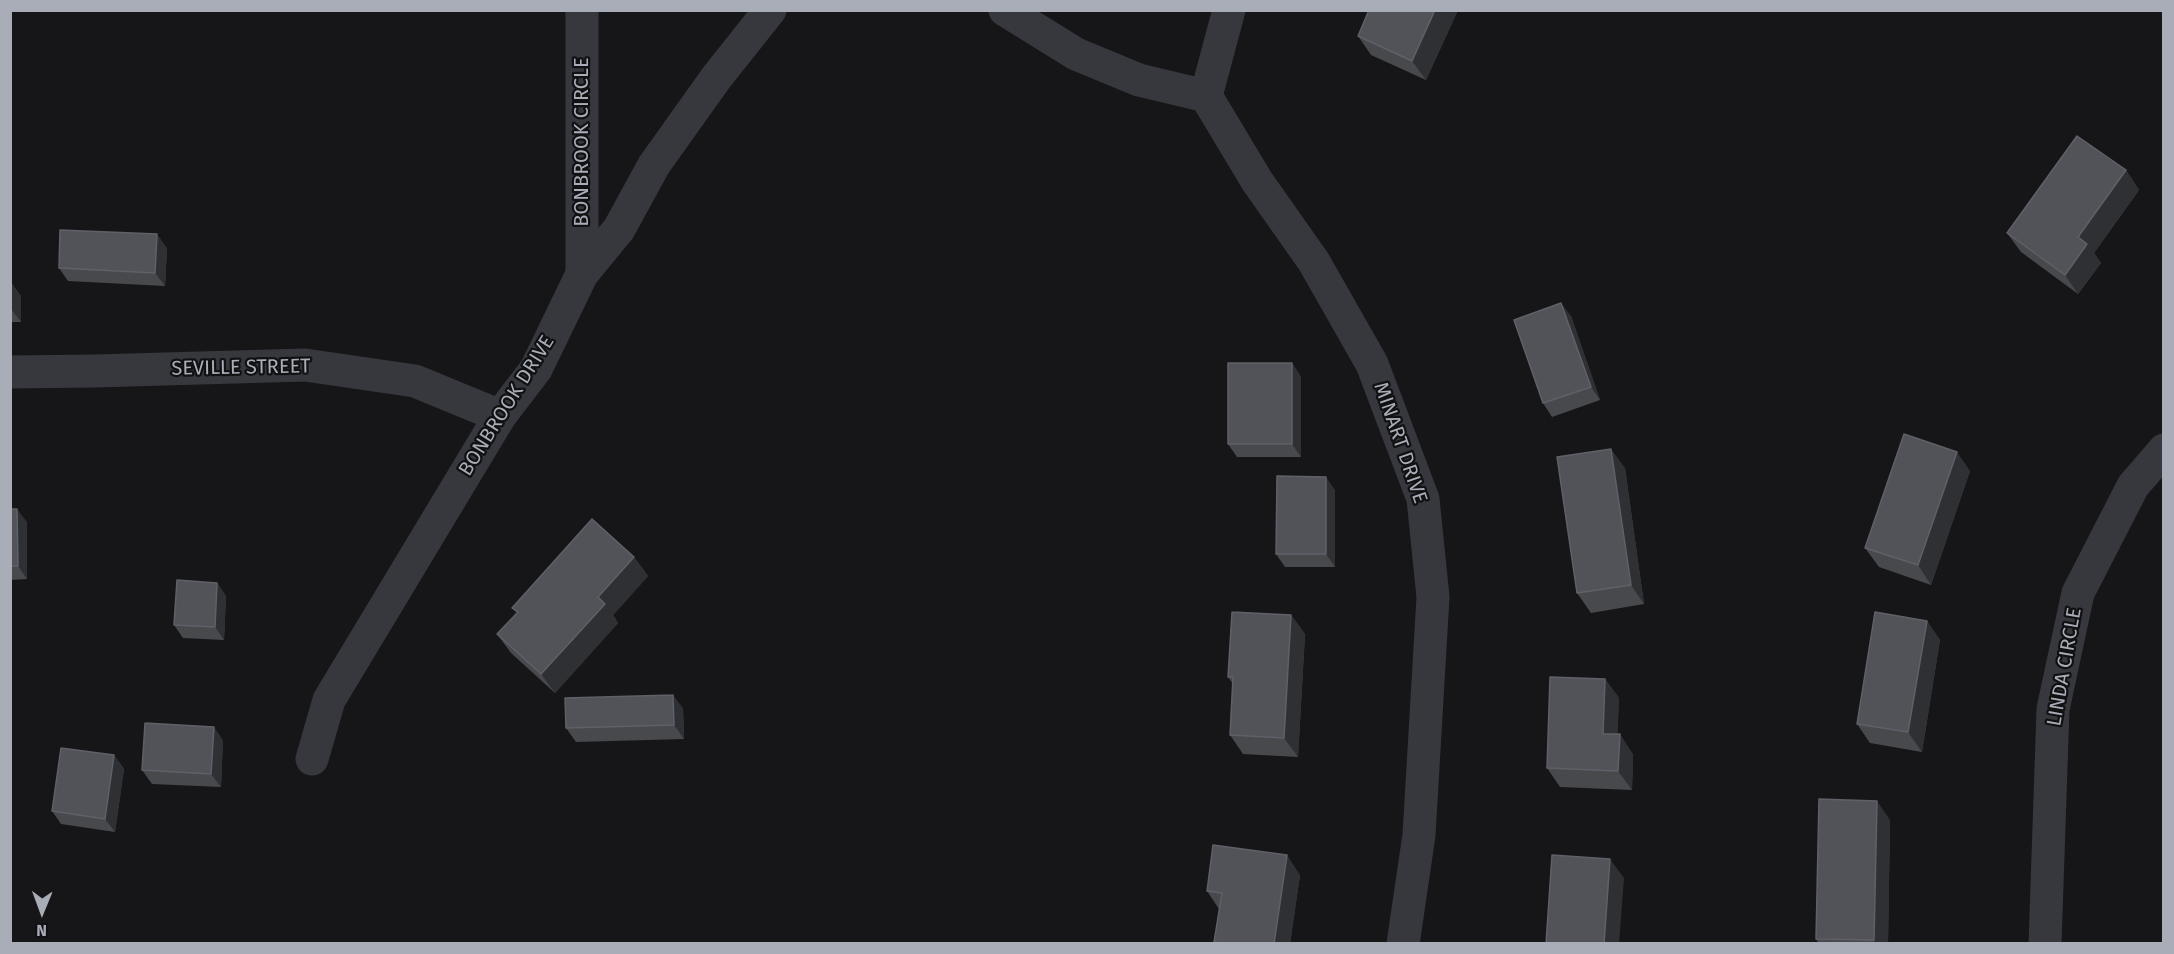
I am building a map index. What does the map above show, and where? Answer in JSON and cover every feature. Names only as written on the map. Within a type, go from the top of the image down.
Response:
[{"type":"street","name":"BONBROOK CIRCLE","points":[[582,10],[582,274]]},
{"type":"street","name":"BONBROOK DRIVE","points":[[312,759],[329,700],[500,416],[536,369],[582,274],[619,229],[654,165],[716,78],[770,10]]},
{"type":"street","points":[[1005,10],[1087,58],[1139,80],[1206,96],[1229,10]]},
{"type":"street","name":"MINART DRIVE","points":[[1206,96],[1257,181],[1314,262],[1372,364],[1423,499],[1433,597],[1419,835],[1403,944]]},
{"type":"street","name":"SEVILLE STREET","points":[[10,372],[305,364],[416,381],[500,416]]},
{"type":"street","name":"LINDA CIRCLE","points":[[2045,944],[2053,709],[2078,593],[2133,486],[2163,450]]},
{"type":"building","points":[[1369,10],[1435,10],[1412,61],[1358,36]]},
{"type":"building","points":[[2077,136],[2126,170],[2078,237],[2087,244],[2065,275],[2007,233]]},
{"type":"building","points":[[60,230],[157,234],[155,273],[59,268]]},
{"type":"building","points":[[11,282],[11,309],[10,309]]},
{"type":"building","points":[[1561,303],[1591,387],[1543,403],[1514,320]]},
{"type":"building","points":[[1228,363],[1292,363],[1292,444],[1228,444]]},
{"type":"building","points":[[1904,434],[1957,452],[1918,565],[1865,548]]},
{"type":"building","points":[[1611,449],[1631,585],[1577,593],[1557,457]]},
{"type":"building","points":[[1277,476],[1326,477],[1326,554],[1276,554]]},
{"type":"building","points":[[10,509],[17,509],[18,566],[10,566]]},
{"type":"building","points":[[592,519],[634,557],[598,597],[605,604],[541,674],[497,634],[518,612],[512,608]]},
{"type":"building","points":[[177,580],[217,583],[215,627],[174,625]]},
{"type":"building","points":[[1232,612],[1291,615],[1284,738],[1230,735],[1233,677],[1228,677]]},
{"type":"building","points":[[1875,612],[1927,621],[1908,732],[1857,724]]},
{"type":"building","points":[[1550,677],[1605,679],[1603,734],[1620,734],[1618,771],[1547,768]]},
{"type":"building","points":[[673,695],[674,725],[566,728],[565,698]]},
{"type":"building","points":[[145,723],[214,727],[211,774],[142,770]]},
{"type":"building","points":[[61,748],[114,755],[105,819],[52,811]]},
{"type":"building","points":[[1819,799],[1877,801],[1874,940],[1816,939]]},
{"type":"building","points":[[1213,845],[1287,855],[1274,944],[1214,942],[1222,893],[1207,891]]},
{"type":"building","points":[[1552,855],[1610,859],[1604,944],[1546,944]]}]
